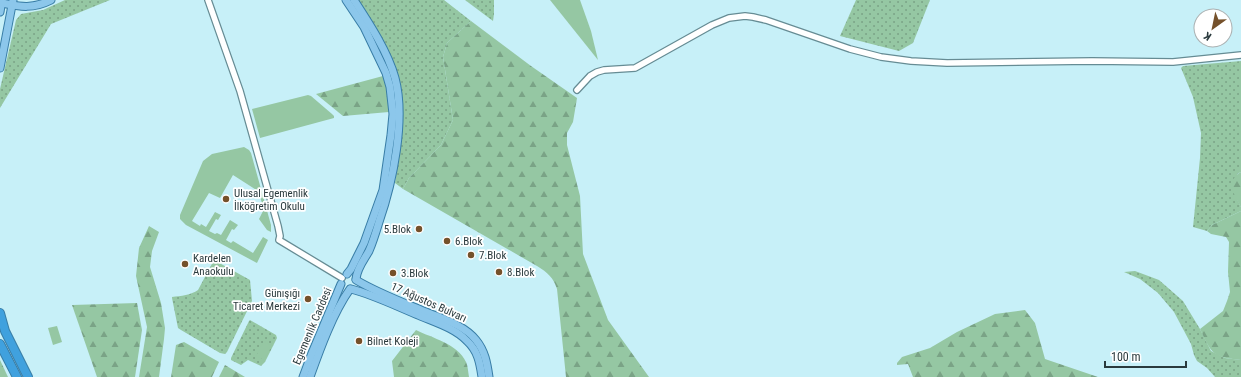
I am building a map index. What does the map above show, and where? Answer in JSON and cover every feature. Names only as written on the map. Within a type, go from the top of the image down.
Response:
[{"type":"highway","points":[[0,313],[6,331],[28,377]]},
{"type":"highway","points":[[0,344],[16,377]]},
{"type":"main road","points":[[0,12],[2,1],[24,7],[33,7],[52,0]]},
{"type":"main road","name":"Egemenlik Caddesi","points":[[303,377],[344,279],[364,243],[383,190],[391,135],[393,114],[390,87],[386,73],[364,27],[346,0]]},
{"type":"main road","name":"Egemenlik Caddesi","points":[[310,377],[337,311],[343,299],[351,289],[356,286],[356,279],[359,269],[372,244],[388,196],[398,133],[399,111],[397,86],[393,72],[373,30],[354,0]]},
{"type":"main road","points":[[0,68],[13,3]]},
{"type":"main road","points":[[344,279],[354,275],[356,279]]},
{"type":"main road","name":"Egemenlik Caddesi","points":[[344,279],[344,288],[351,289]]},
{"type":"main road","name":"17 Ağustos Bulvarı","points":[[356,279],[372,289],[466,330],[476,340],[484,353],[488,377]]},
{"type":"main road","name":"17 Ağustos Bulvarı","points":[[351,289],[382,300],[461,335],[475,350],[480,360],[482,377]]},
{"type":"street","points":[[208,0],[244,102],[278,226],[280,234],[279,240],[344,279]]},
{"type":"street","points":[[577,90],[590,76],[597,72],[604,70],[635,68],[712,25],[737,16],[753,17],[850,49],[881,57],[911,61],[947,63],[1092,61],[1173,62],[1241,55]]},
{"type":"green space","points":[[65,0],[110,0],[51,24],[0,108],[0,89],[16,20],[21,14],[43,10]]},
{"type":"green space","points":[[358,0],[444,0],[471,21],[447,43],[443,57],[453,120],[441,145],[409,178],[403,189],[395,183],[403,113],[397,72],[375,27]]},
{"type":"green space","points":[[465,0],[494,0],[493,21]]},
{"type":"green space","points":[[550,0],[580,0],[591,31],[598,60]]},
{"type":"green space","points":[[856,0],[930,0],[913,43],[899,51],[840,36]]},
{"type":"green space","points":[[471,21],[577,98],[573,122],[567,133],[567,145],[580,196],[583,254],[608,320],[649,377],[566,377],[557,289],[550,276],[537,266],[403,189],[409,178],[441,145],[453,120],[443,57],[447,43]]},
{"type":"green space","points":[[1241,61],[1241,172],[1237,174],[1237,200],[1241,207],[1241,211],[1212,225],[1207,231],[1193,227],[1201,133],[1193,97],[1181,68],[1183,66]]},
{"type":"green space","points":[[383,76],[387,87],[389,112],[343,116],[316,94]]},
{"type":"green space","points":[[308,95],[332,114],[334,118],[260,138],[252,109]]},
{"type":"green space","points":[[244,147],[251,153],[271,225],[271,232],[267,230],[259,219],[264,209],[258,191],[233,175],[220,198],[209,193],[192,221],[200,226],[201,224],[206,227],[215,212],[221,215],[218,220],[216,219],[209,231],[221,235],[230,220],[238,225],[234,230],[232,229],[226,240],[231,243],[233,241],[253,253],[263,237],[268,240],[257,263],[186,225],[180,219],[180,215],[203,161],[212,154]]},
{"type":"green space","points":[[1241,172],[1241,207],[1234,193],[1233,184],[1236,175]]},
{"type":"green space","points":[[1241,211],[1241,360],[1224,357],[1214,353],[1207,344],[1200,329],[1223,311],[1230,292],[1228,272],[1229,242],[1226,237],[1211,234],[1207,231],[1212,225]]},
{"type":"green space","points":[[149,226],[159,232],[152,251],[150,267],[161,303],[165,328],[159,377],[139,377],[147,327],[136,276],[139,248]]},
{"type":"green space","points":[[214,260],[250,280],[252,301],[225,354],[220,353],[178,328],[172,298],[198,290]]},
{"type":"green space","points":[[1135,271],[1159,280],[1183,301],[1211,351],[1225,358],[1241,360],[1241,377],[1215,377],[1207,368],[1197,361],[1191,344],[1174,312],[1158,293],[1140,279],[1124,272]]},
{"type":"green space","points":[[137,303],[142,330],[135,377],[97,377],[72,305]]},
{"type":"green space","points":[[1025,310],[1035,323],[1045,359],[1098,377],[913,377],[908,364],[897,365],[902,357],[930,348],[957,332],[995,314]]},
{"type":"green space","points":[[250,320],[276,335],[277,338],[265,362],[261,366],[248,360],[241,365],[231,360]]},
{"type":"green space","points":[[57,326],[62,342],[53,345],[48,328]]},
{"type":"green space","points":[[416,330],[444,342],[457,351],[466,362],[469,377],[394,377],[392,361]]},
{"type":"green space","points":[[264,341],[272,346],[264,360],[256,356]]},
{"type":"green space","points":[[184,342],[219,362],[212,377],[171,377],[176,345]]},
{"type":"green space","points":[[0,360],[8,377],[0,377]]},
{"type":"green space","points":[[225,365],[245,377],[219,377]]},
{"type":"place","name":"Ulusal Egemenlik İlköğretim Okulu","points":[[226,199]]},
{"type":"place","name":"5.Blok","points":[[419,229]]},
{"type":"place","name":"6.Blok","points":[[447,241]]},
{"type":"place","name":"7.Blok","points":[[471,255]]},
{"type":"place","name":"Kardelen Anaokulu","points":[[185,264]]},
{"type":"place","name":"8.Blok","points":[[499,272]]},
{"type":"place","name":"3.Blok","points":[[393,273]]},
{"type":"place","name":"Günışığı Ticaret Merkezi","points":[[308,299]]},
{"type":"place","name":"Bilnet Koleji","points":[[359,341]]}]
